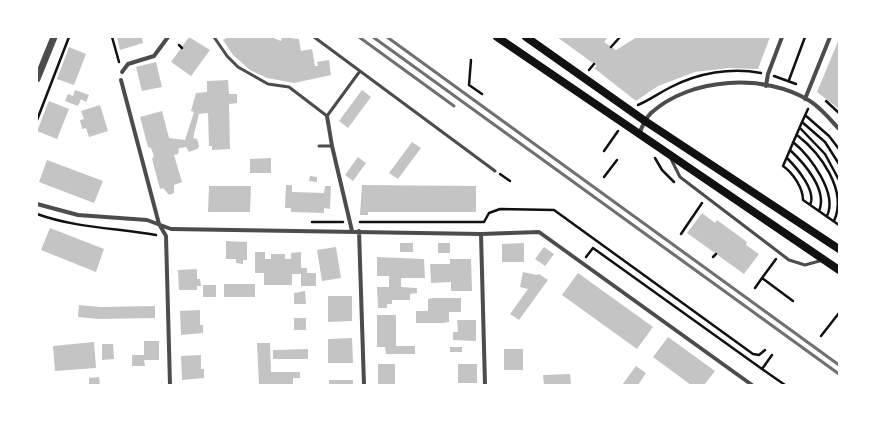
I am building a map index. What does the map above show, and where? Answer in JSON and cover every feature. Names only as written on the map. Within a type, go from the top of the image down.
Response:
[{"type":"main road","points":[[497,37],[839,270]]},
{"type":"main road","points":[[526,37],[645,121],[839,249]]},
{"type":"street","points":[[37,79],[54,37]]},
{"type":"street","points":[[122,72],[128,64],[154,56],[168,37]]},
{"type":"street","points":[[766,86],[782,37]]},
{"type":"street","points":[[806,99],[830,37]]},
{"type":"street","points":[[121,80],[159,224],[166,236],[170,385]]},
{"type":"street","points":[[639,135],[645,121],[651,114],[665,104],[697,89],[716,84],[740,82],[766,86],[806,99],[825,114],[839,129]]},
{"type":"street","points":[[328,116],[332,146],[352,231]]},
{"type":"street","points":[[37,204],[78,216],[147,220],[171,229],[481,234],[539,232],[752,385]]},
{"type":"street","points":[[359,231],[364,385]]},
{"type":"street","points":[[481,234],[484,385]]},
{"type":"lane","points":[[214,37],[227,56],[238,67],[268,84],[289,87],[328,116],[360,71]]},
{"type":"lane","points":[[314,37],[495,171]]},
{"type":"lane","points":[[121,80],[122,72]]},
{"type":"lane","points":[[319,146],[332,146]]},
{"type":"lane","points":[[669,155],[680,177],[789,260],[806,265],[824,260]]},
{"type":"path","points":[[37,120],[69,37]]},
{"type":"path","points":[[112,37],[122,72]]},
{"type":"path","points":[[611,47],[620,37]]},
{"type":"path","points":[[789,80],[805,37]]},
{"type":"path","points":[[471,60],[470,85],[482,94]]},
{"type":"path","points":[[587,72],[594,64]]},
{"type":"path","points":[[703,70],[704,74]]},
{"type":"path","points":[[839,149],[830,136],[805,115],[783,166],[792,175],[798,185],[802,192],[803,200],[839,225]]},
{"type":"path","points":[[802,122],[825,142],[839,164]]},
{"type":"path","points":[[800,128],[825,154],[839,180]]},
{"type":"path","points":[[604,151],[618,131],[623,135]]},
{"type":"path","points":[[797,135],[814,151],[829,173],[837,199],[837,215],[834,221]]},
{"type":"path","points":[[793,142],[808,156],[822,178],[829,205],[827,216]]},
{"type":"path","points":[[790,150],[806,167],[816,184],[821,201],[819,211]]},
{"type":"path","points":[[651,155],[657,159],[662,170],[677,186]]},
{"type":"path","points":[[787,158],[805,182],[811,197],[810,205]]},
{"type":"path","points":[[604,177],[617,160]]},
{"type":"path","points":[[506,178],[510,181]]},
{"type":"path","points":[[681,234],[703,203],[697,200]]},
{"type":"path","points":[[481,234],[484,222],[490,213],[500,209],[554,210],[754,354],[759,355],[765,350]]},
{"type":"path","points":[[37,214],[55,220],[87,227],[166,236]]},
{"type":"path","points":[[310,222],[484,222]]},
{"type":"path","points":[[582,262],[593,248],[785,385]]},
{"type":"path","points":[[755,288],[780,253]]},
{"type":"path","points":[[713,257],[716,254]]},
{"type":"path","points":[[762,278],[793,301]]},
{"type":"path","points":[[821,336],[839,313]]},
{"type":"path","points":[[762,369],[772,355]]},
{"type":"building","points":[[117,37],[142,37],[143,43],[120,50]]},
{"type":"building","points":[[189,37],[210,50],[191,76],[171,62]]},
{"type":"building","points":[[228,37],[271,37],[281,41],[282,37],[299,39],[301,51],[312,49],[315,66],[318,66],[317,62],[329,60],[331,75],[294,83],[267,78],[250,70],[233,55],[223,40]]},
{"type":"building","points":[[557,37],[605,37],[607,38],[604,42],[616,50],[637,37],[770,37],[758,69],[729,68],[695,72],[658,86],[636,101],[594,68],[597,66]]},
{"type":"building","points":[[839,39],[839,109],[817,92]]},
{"type":"building","points":[[69,47],[86,54],[74,85],[57,79]]},
{"type":"building","points":[[156,62],[162,87],[142,91],[136,67]]},
{"type":"building","points":[[228,80],[229,94],[237,94],[237,103],[229,104],[230,149],[212,150],[212,146],[209,146],[208,113],[199,114],[193,138],[197,139],[199,146],[197,149],[189,152],[186,147],[179,148],[178,154],[174,155],[182,182],[174,185],[174,193],[169,195],[163,188],[160,189],[152,159],[154,156],[151,148],[148,147],[140,117],[162,111],[169,138],[185,140],[194,112],[191,111],[196,93],[207,92],[207,81]]},
{"type":"building","points":[[75,90],[89,95],[86,102],[81,99],[78,106],[65,101],[68,94],[73,96]]},
{"type":"building","points":[[362,90],[371,97],[348,128],[339,121]]},
{"type":"building","points":[[49,101],[69,109],[57,139],[37,131]]},
{"type":"building","points":[[100,105],[108,131],[89,137],[86,128],[82,129],[80,120],[84,119],[81,111]]},
{"type":"building","points":[[412,142],[421,148],[398,179],[389,173]]},
{"type":"building","points":[[358,157],[366,163],[353,181],[345,175]]},
{"type":"building","points":[[271,158],[271,173],[250,173],[250,159]]},
{"type":"building","points":[[47,160],[103,181],[94,203],[39,182]]},
{"type":"building","points":[[310,176],[317,177],[317,182],[309,181]]},
{"type":"building","points":[[286,185],[292,185],[292,192],[324,193],[325,186],[331,186],[330,209],[324,208],[324,213],[291,212],[291,208],[285,208]]},
{"type":"building","points":[[362,185],[476,186],[476,212],[368,212],[368,215],[360,215]]},
{"type":"building","points":[[209,186],[251,186],[250,212],[208,212]]},
{"type":"building","points":[[702,213],[715,223],[717,220],[747,242],[746,245],[759,254],[744,274],[687,233]]},
{"type":"building","points":[[50,228],[104,249],[96,272],[41,250]]},
{"type":"building","points":[[226,241],[247,242],[247,260],[243,260],[243,264],[236,263],[236,259],[226,259]]},
{"type":"building","points":[[400,243],[413,243],[413,252],[400,252]]},
{"type":"building","points":[[438,243],[450,243],[450,253],[438,253]]},
{"type":"building","points":[[524,243],[524,262],[502,262],[502,244]]},
{"type":"building","points":[[336,247],[341,278],[322,281],[317,250]]},
{"type":"building","points":[[544,247],[554,254],[545,266],[535,259]]},
{"type":"building","points":[[255,252],[265,252],[265,259],[271,259],[271,254],[285,254],[285,259],[291,259],[291,253],[301,252],[301,268],[307,268],[307,273],[316,273],[316,286],[301,286],[301,274],[292,274],[292,285],[264,285],[264,273],[255,273]]},
{"type":"building","points":[[377,257],[424,259],[425,278],[401,278],[401,287],[417,288],[417,293],[410,294],[410,300],[392,300],[392,304],[387,304],[387,308],[378,308],[377,287],[389,287],[389,276],[377,276]]},
{"type":"building","points":[[450,259],[471,259],[472,291],[451,291],[451,282],[431,283],[430,264],[450,264]]},
{"type":"building","points":[[197,269],[197,279],[200,279],[201,286],[197,286],[197,290],[179,290],[178,270]]},
{"type":"building","points":[[523,272],[537,275],[539,274],[548,280],[519,320],[510,314],[528,289],[520,287]]},
{"type":"building","points":[[578,273],[653,327],[637,349],[562,295]]},
{"type":"building","points":[[224,284],[255,284],[255,297],[224,297]]},
{"type":"building","points":[[203,285],[216,285],[216,297],[203,297]]},
{"type":"building","points":[[305,291],[306,304],[294,304],[294,293]]},
{"type":"building","points":[[328,296],[352,296],[352,321],[328,322]]},
{"type":"building","points":[[461,298],[461,312],[449,312],[449,322],[416,323],[416,311],[428,311],[428,299]]},
{"type":"building","points":[[79,305],[100,307],[155,306],[155,318],[99,319],[78,317]]},
{"type":"building","points":[[200,310],[200,325],[203,325],[203,333],[181,335],[180,311]]},
{"type":"building","points":[[377,315],[396,315],[396,346],[415,346],[415,354],[386,354],[385,347],[377,347]]},
{"type":"building","points":[[294,318],[306,318],[306,330],[294,330]]},
{"type":"building","points":[[457,320],[476,320],[476,341],[453,340],[453,332],[458,332]]},
{"type":"building","points":[[668,337],[715,371],[704,385],[691,385],[653,357]]},
{"type":"building","points":[[352,338],[353,363],[328,363],[328,339]]},
{"type":"building","points":[[144,341],[159,341],[159,360],[144,360],[145,366],[132,366],[132,355],[144,355]]},
{"type":"building","points":[[94,342],[96,368],[55,371],[53,346]]},
{"type":"building","points":[[257,343],[270,343],[271,372],[300,372],[300,378],[293,378],[293,385],[259,385]]},
{"type":"building","points":[[102,344],[113,344],[114,359],[102,360]]},
{"type":"building","points":[[450,347],[462,347],[462,352],[450,352]]},
{"type":"building","points":[[308,349],[308,359],[273,359],[273,350]]},
{"type":"building","points":[[504,349],[523,349],[523,370],[504,370]]},
{"type":"building","points":[[201,355],[201,369],[204,369],[204,378],[182,380],[181,356]]},
{"type":"building","points":[[378,364],[395,364],[395,385],[378,385]]},
{"type":"building","points":[[458,364],[477,364],[477,383],[458,383]]},
{"type":"building","points":[[636,366],[646,373],[638,385],[622,385]]},
{"type":"building","points":[[570,374],[571,384],[544,385],[543,375]]},
{"type":"building","points":[[99,377],[100,385],[89,385],[89,378]]},
{"type":"building","points":[[329,380],[353,380],[353,385],[329,385]]},
{"type":"railway","points":[[359,37],[454,106]]},
{"type":"railway","points":[[373,37],[839,374]]},
{"type":"railway","points":[[387,37],[839,365]]}]
